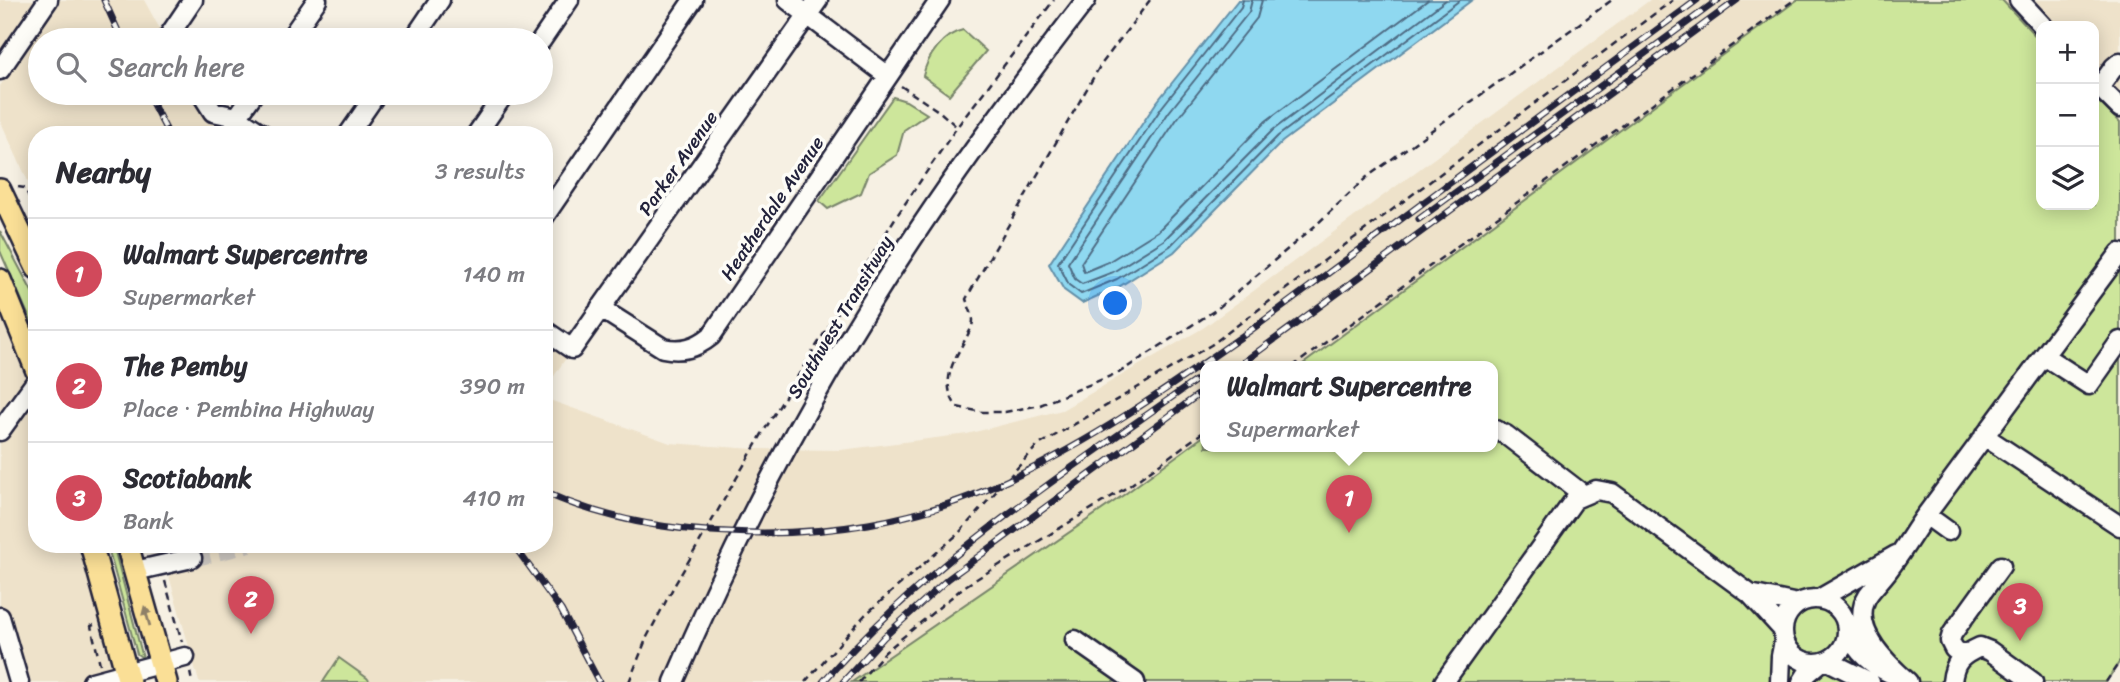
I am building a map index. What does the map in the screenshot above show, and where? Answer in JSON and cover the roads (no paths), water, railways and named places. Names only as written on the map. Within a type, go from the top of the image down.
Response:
[{"type":"main road","points":[[0,190],[28,249]]},
{"type":"main road","points":[[0,280],[28,349]]},
{"type":"main road","points":[[93,553],[128,678]]},
{"type":"main road","points":[[130,553],[163,673]]},
{"type":"street","points":[[29,28],[48,0]]},
{"type":"street","points":[[174,28],[193,0]]},
{"type":"street","points":[[297,28],[317,0]]},
{"type":"street","points":[[421,28],[440,0]]},
{"type":"street","points":[[550,28],[569,0]]},
{"type":"street","points":[[553,204],[693,0]]},
{"type":"street","points":[[788,0],[814,7],[888,76]]},
{"type":"street","name":"Heatherdale Avenue","points":[[600,309],[663,348],[692,348],[711,336],[940,0]]},
{"type":"street","name":"Southwest Transitway","points":[[674,682],[765,488],[870,306],[972,152],[1086,0]]},
{"type":"street","points":[[2019,0],[2038,21]]},
{"type":"street","name":"Parker Avenue","points":[[553,336],[572,349],[814,7]]},
{"type":"street","points":[[0,70],[28,29]]},
{"type":"street","points":[[2097,84],[2120,62]]},
{"type":"street","points":[[2099,88],[2120,108]]},
{"type":"street","points":[[209,105],[213,112],[237,117],[250,126]]},
{"type":"street","points":[[237,117],[246,105]]},
{"type":"street","points":[[354,126],[369,105]]},
{"type":"street","points":[[482,126],[497,105]]},
{"type":"street","points":[[1802,682],[1807,674],[1844,647],[1847,627],[1855,607],[1868,596],[1893,565],[1926,515],[2120,253]]},
{"type":"street","points":[[2044,356],[2089,385],[2120,341]]},
{"type":"street","points":[[0,431],[28,392]]},
{"type":"street","points":[[1498,431],[1584,495]]},
{"type":"street","points":[[1984,436],[2120,526]]},
{"type":"street","points":[[1444,682],[1575,499],[1596,490],[1612,493],[1750,594],[1784,636],[1797,658],[1807,663],[1824,662],[1870,682]]},
{"type":"street","points":[[1926,515],[1948,531]]},
{"type":"street","points":[[1819,599],[1899,553]]},
{"type":"street","points":[[135,571],[181,555]]},
{"type":"street","points":[[1956,668],[1954,649],[1950,641],[1952,634],[2001,566]]},
{"type":"street","points":[[1750,594],[1798,604]]},
{"type":"street","points":[[1868,596],[1863,609],[1864,625],[1885,661],[1908,682]]},
{"type":"street","points":[[1780,682],[1785,620],[1798,604],[1808,599],[1819,599],[1829,601],[1838,608],[1853,644],[1867,660],[1908,682]]},
{"type":"street","points":[[0,620],[19,682]]},
{"type":"street","points":[[1075,640],[1135,682]]},
{"type":"street","points":[[1956,668],[1980,647],[1990,651],[2033,682]]},
{"type":"street","points":[[98,680],[163,673],[186,657]]},
{"type":"water","points":[[1238,0],[1472,0],[1282,142],[1174,252],[1120,286],[1082,303],[1064,290],[1049,264],[1156,103]]},
{"type":"tunnel","points":[[192,558],[212,553]]},
{"type":"railway","points":[[104,0],[117,28]]},
{"type":"railway","points":[[1207,361],[1697,0]]},
{"type":"railway","points":[[1419,219],[1718,0]]},
{"type":"railway","points":[[1245,361],[1737,0]]},
{"type":"railway","points":[[153,105],[164,126]]},
{"type":"railway","points":[[553,496],[611,516],[706,531],[799,532],[903,517],[970,497],[1036,467],[1102,430],[1200,366]]},
{"type":"railway","points":[[823,682],[864,638],[953,558],[1048,485],[1195,381]]},
{"type":"railway","points":[[843,682],[884,637],[948,579],[1200,393]]},
{"type":"railway","points":[[520,553],[561,610],[599,682]]},
{"type":"place","name":"Walmart Supercentre","points":[[1349,533]]},
{"type":"place","name":"The Pemby","points":[[251,634]]},
{"type":"place","name":"Scotiabank","points":[[2020,641]]}]
